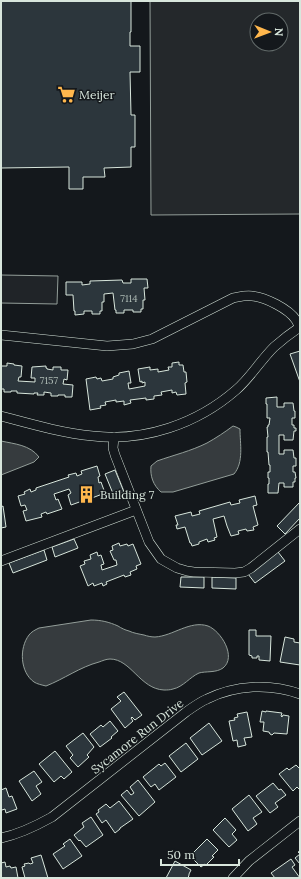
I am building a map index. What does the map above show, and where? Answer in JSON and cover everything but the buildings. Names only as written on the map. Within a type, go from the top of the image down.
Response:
[{"type":"street","points":[[1,335],[103,346],[126,345],[152,338],[233,298],[247,296],[262,298],[283,309],[296,319],[300,328],[280,341],[246,381],[214,407],[190,420],[164,430],[140,435],[99,437],[79,435],[1,416]]},
{"type":"street","points":[[114,437],[113,448],[115,455],[149,542],[160,557],[177,568],[194,572],[244,572],[300,529]]},
{"type":"street","points":[[1,561],[136,510]]},
{"type":"street","name":"Sycamore Run Drive","points":[[1,838],[26,831],[52,817],[186,712],[206,699],[232,690],[256,687],[281,689],[300,694]]},
{"type":"street","points":[[233,878],[249,861],[300,821]]},
{"type":"shaded area","points":[[150,1],[300,1],[300,214],[151,215]]},
{"type":"shaded area","points":[[1,275],[58,276],[57,304],[1,303]]},
{"type":"shaded area","points":[[233,426],[240,429],[241,447],[239,464],[234,474],[173,492],[161,492],[158,489],[153,480],[151,466],[157,461],[189,451],[207,443]]},
{"type":"shaded area","points":[[1,441],[27,447],[39,457],[34,462],[1,475]]},
{"type":"shaded area","points":[[91,620],[108,622],[125,630],[154,637],[162,636],[195,625],[208,626],[218,633],[226,645],[228,651],[227,663],[220,670],[199,673],[177,688],[168,690],[148,685],[124,664],[117,660],[110,659],[85,667],[46,686],[35,683],[29,678],[22,660],[22,653],[26,640],[31,633],[39,628]]},
{"type":"place","name":"Meijer","points":[[66,94]]},
{"type":"place","name":"Building 7","points":[[87,494]]}]
